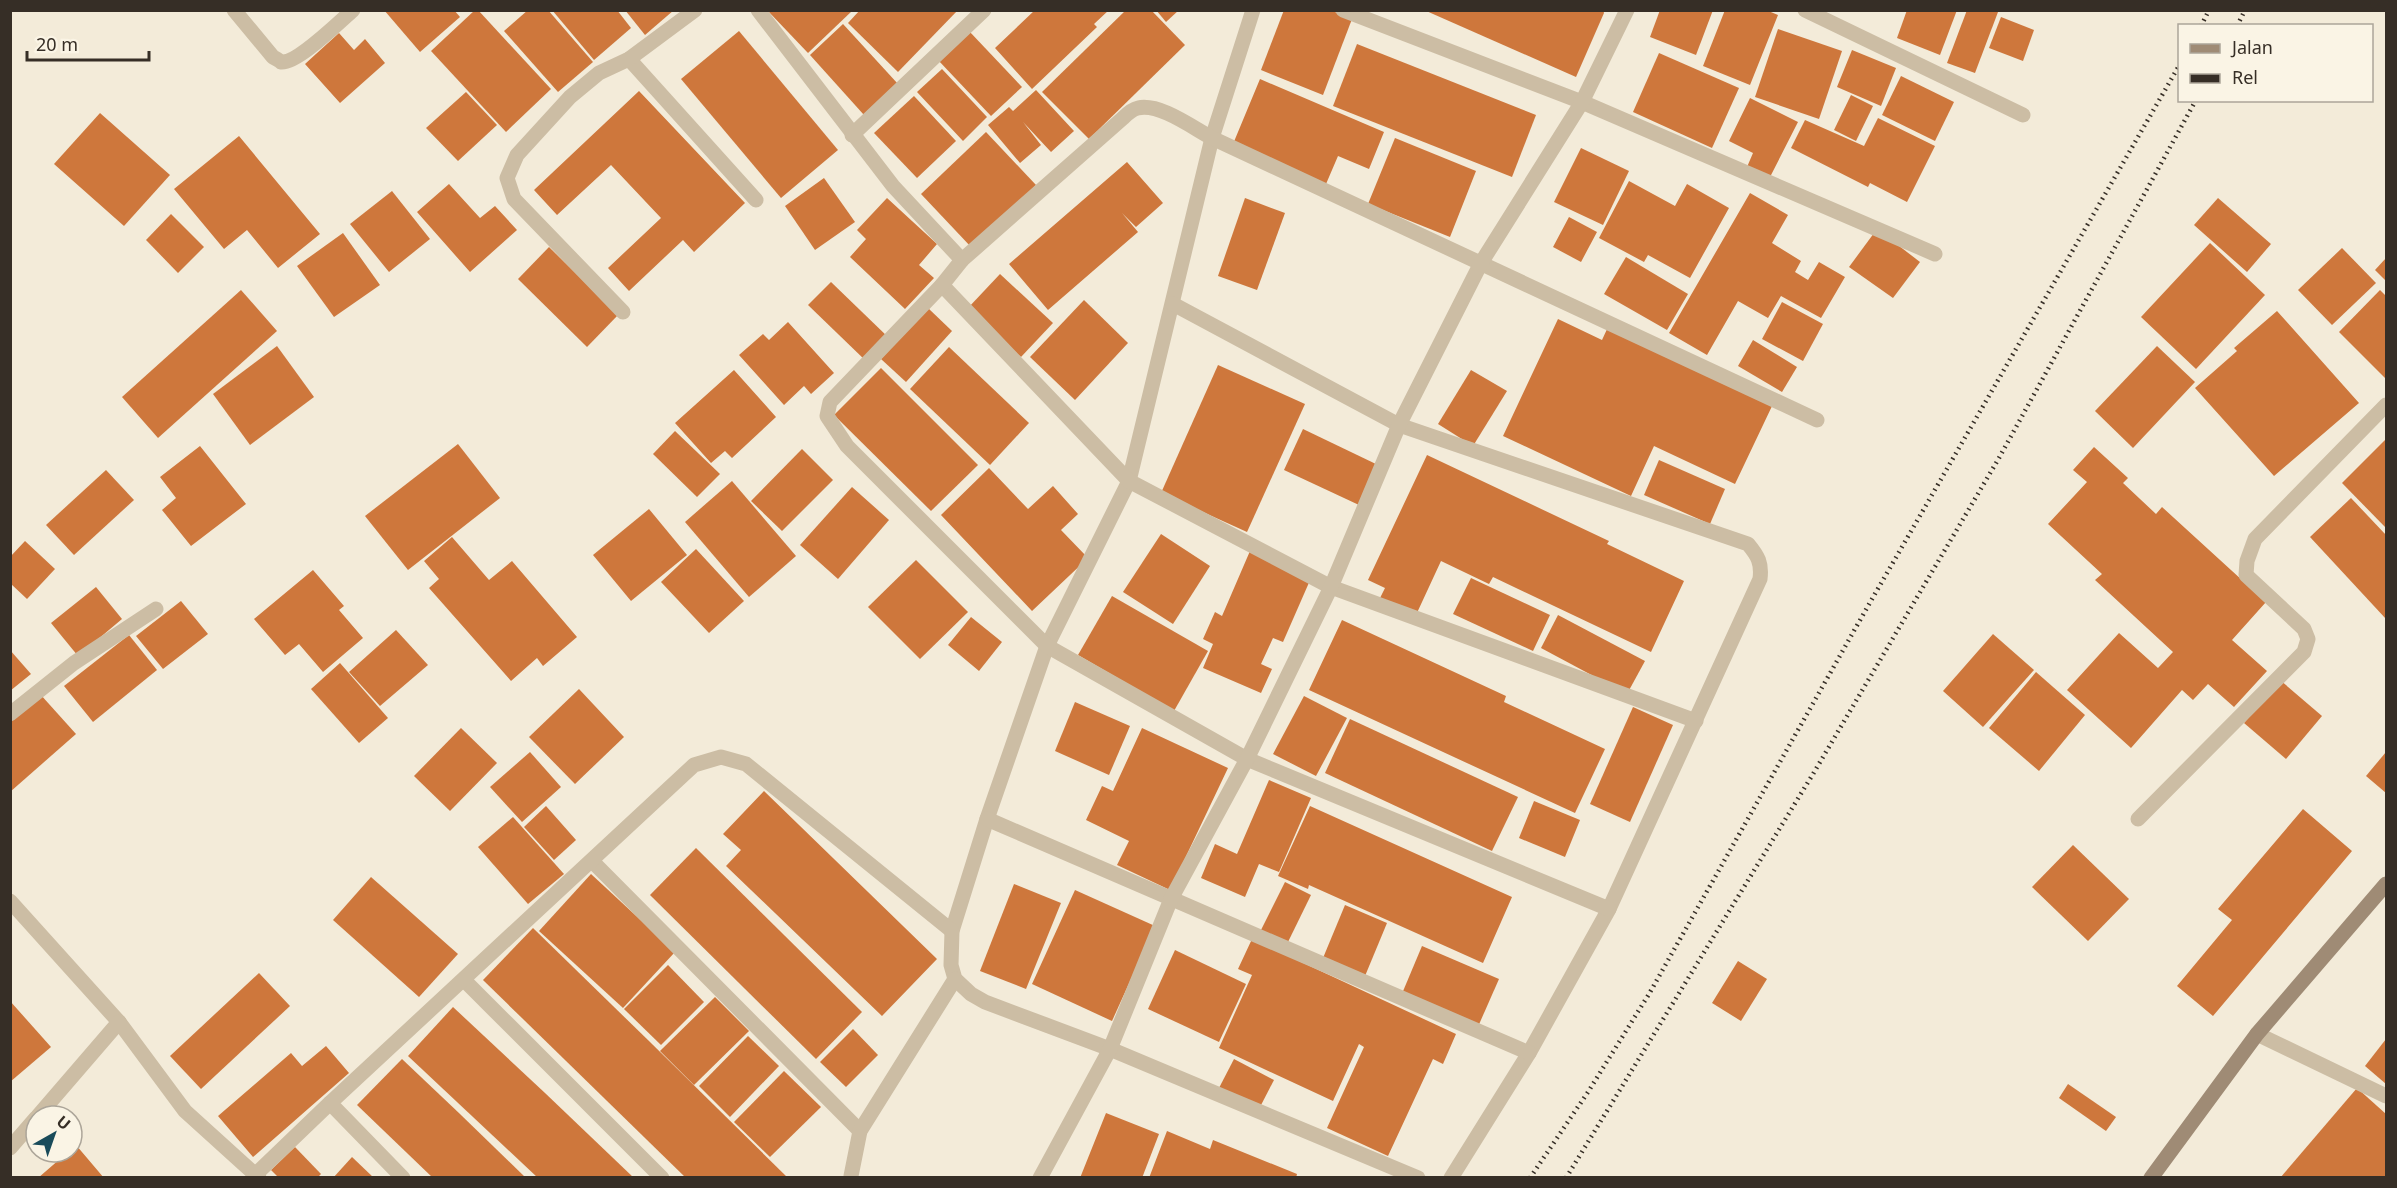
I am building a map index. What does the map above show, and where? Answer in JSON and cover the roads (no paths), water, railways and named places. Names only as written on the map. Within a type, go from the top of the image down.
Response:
[{"type":"street","points":[[234,10],[273,57],[281,62],[302,53],[353,10]]},
{"type":"street","points":[[622,312],[514,199],[507,178],[517,155],[570,98],[599,74],[628,59],[695,10]]},
{"type":"street","points":[[758,10],[893,186],[962,260]]},
{"type":"street","points":[[852,135],[984,10]]},
{"type":"street","points":[[1253,10],[1212,138],[1129,481],[1047,646],[987,819],[952,930],[951,965],[956,979],[971,994],[985,1002],[1110,1049],[1418,1178]]},
{"type":"street","points":[[1344,10],[1582,102],[1935,254]]},
{"type":"street","points":[[1040,1178],[1110,1049],[1171,899],[1247,759],[1331,587],[1399,425],[1481,263],[1582,102],[1627,10]]},
{"type":"street","points":[[1804,10],[2023,115]]},
{"type":"street","points":[[628,59],[756,200]]},
{"type":"street","points":[[1609,909],[1247,759],[1047,646],[847,446],[827,416],[830,402],[942,285],[962,260],[1136,108],[1158,109],[1212,138],[1817,420]]},
{"type":"street","points":[[942,285],[1129,481],[1331,587],[1696,721]]},
{"type":"street","points":[[1173,304],[1399,425],[1748,544],[1758,556],[1762,566],[1760,579],[1609,909],[1529,1053],[1451,1178]]},
{"type":"street","points":[[2138,819],[2304,652],[2308,639],[2304,629],[2246,575],[2247,561],[2255,539],[2384,413]]},
{"type":"street","points":[[10,714],[74,663],[156,609]]},
{"type":"street","points":[[10,901],[119,1022],[185,1111],[257,1176],[330,1103],[694,765],[721,757],[746,764],[952,930]]},
{"type":"street","points":[[987,819],[1529,1053]]},
{"type":"street","points":[[592,861],[860,1131]]},
{"type":"street","points":[[2151,1178],[2257,1034],[2386,884]]},
{"type":"street","points":[[853,1177],[860,1131],[956,979]]},
{"type":"street","points":[[464,980],[662,1178]]},
{"type":"street","points":[[48,1104],[119,1022]]},
{"type":"street","points":[[2257,1034],[2386,1096]]},
{"type":"street","points":[[330,1103],[403,1178]]},
{"type":"street","points":[[10,1148],[24,1132]]},
{"type":"railway","points":[[2202,24],[2209,10]]},
{"type":"railway","points":[[2238,24],[2245,10]]},
{"type":"railway","points":[[1530,1178],[1588,1092],[1649,994],[1868,606],[2178,67]]},
{"type":"railway","points":[[1566,1178],[1813,774],[1999,458],[2195,102]]}]
